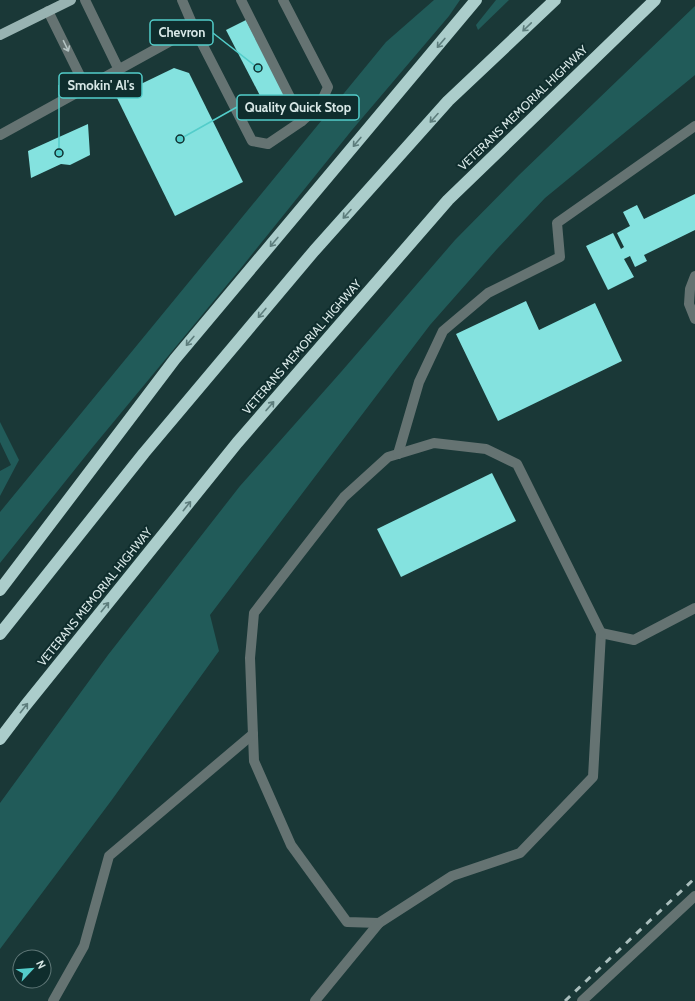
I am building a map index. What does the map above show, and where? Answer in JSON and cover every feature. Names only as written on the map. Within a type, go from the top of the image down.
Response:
[{"type":"highway","points":[[0,590],[175,358],[476,0]]},
{"type":"highway","points":[[0,634],[144,453],[314,251],[448,101],[555,0]]},
{"type":"highway","name":"VETERANS MEMORIAL HIGHWAY","points":[[0,739],[237,443],[448,200],[655,0]]},
{"type":"main road","points":[[0,35],[71,0]]},
{"type":"lane","points":[[85,0],[119,70]]},
{"type":"lane","points":[[182,0],[194,28],[252,141],[268,144],[302,121],[320,105],[328,87],[283,0]]},
{"type":"lane","points":[[241,0],[302,121]]},
{"type":"lane","points":[[48,11],[86,88]]},
{"type":"lane","points":[[0,135],[194,28]]},
{"type":"lane","points":[[398,454],[419,382],[443,331],[488,293],[560,257],[557,223],[695,126]]},
{"type":"lane","points":[[695,276],[690,289],[689,304],[695,319]]},
{"type":"lane","points":[[315,1001],[379,923],[452,876],[520,853],[593,777],[601,633],[517,464],[486,449],[434,443],[388,457],[344,497],[254,613],[250,658],[254,761],[291,845],[347,922],[379,923]]},
{"type":"lane","points":[[601,633],[634,640],[695,608]]},
{"type":"lane","points":[[53,1001],[84,946],[109,856],[253,734]]},
{"type":"lane","points":[[582,1001],[695,896]]},
{"type":"shaded area","points":[[434,0],[460,0],[449,16],[352,130],[0,563],[0,512],[386,42]]},
{"type":"shaded area","points":[[496,0],[509,0],[478,30],[476,25]]},
{"type":"shaded area","points":[[695,6],[695,75],[545,198],[497,249],[430,325],[210,615],[219,651],[111,801],[0,949],[0,803],[108,655],[240,486],[455,240],[519,175]]},
{"type":"shaded area","points":[[0,422],[19,460],[0,496],[0,471],[11,465],[0,442]]},
{"type":"building","points":[[246,20],[290,105],[270,115],[226,30]]},
{"type":"building","points":[[174,68],[189,73],[243,182],[175,216],[116,96]]},
{"type":"building","points":[[88,124],[90,155],[70,165],[61,164],[31,178],[28,151]]},
{"type":"building","points":[[695,194],[695,230],[644,255],[647,261],[635,267],[630,256],[624,259],[634,277],[608,290],[586,246],[613,233],[621,249],[624,247],[617,233],[630,226],[623,212],[637,205],[644,219]]},
{"type":"building","points":[[526,301],[539,330],[595,303],[622,361],[498,421],[456,334]]},
{"type":"building","points":[[492,473],[516,521],[401,577],[377,529]]},
{"type":"railway","points":[[565,1001],[695,878]]},
{"type":"place","name":"Chevron","points":[[258,68]]},
{"type":"place","name":"Quality Quick Stop","points":[[180,139]]},
{"type":"place","name":"Smokin' Al's","points":[[59,153]]}]
